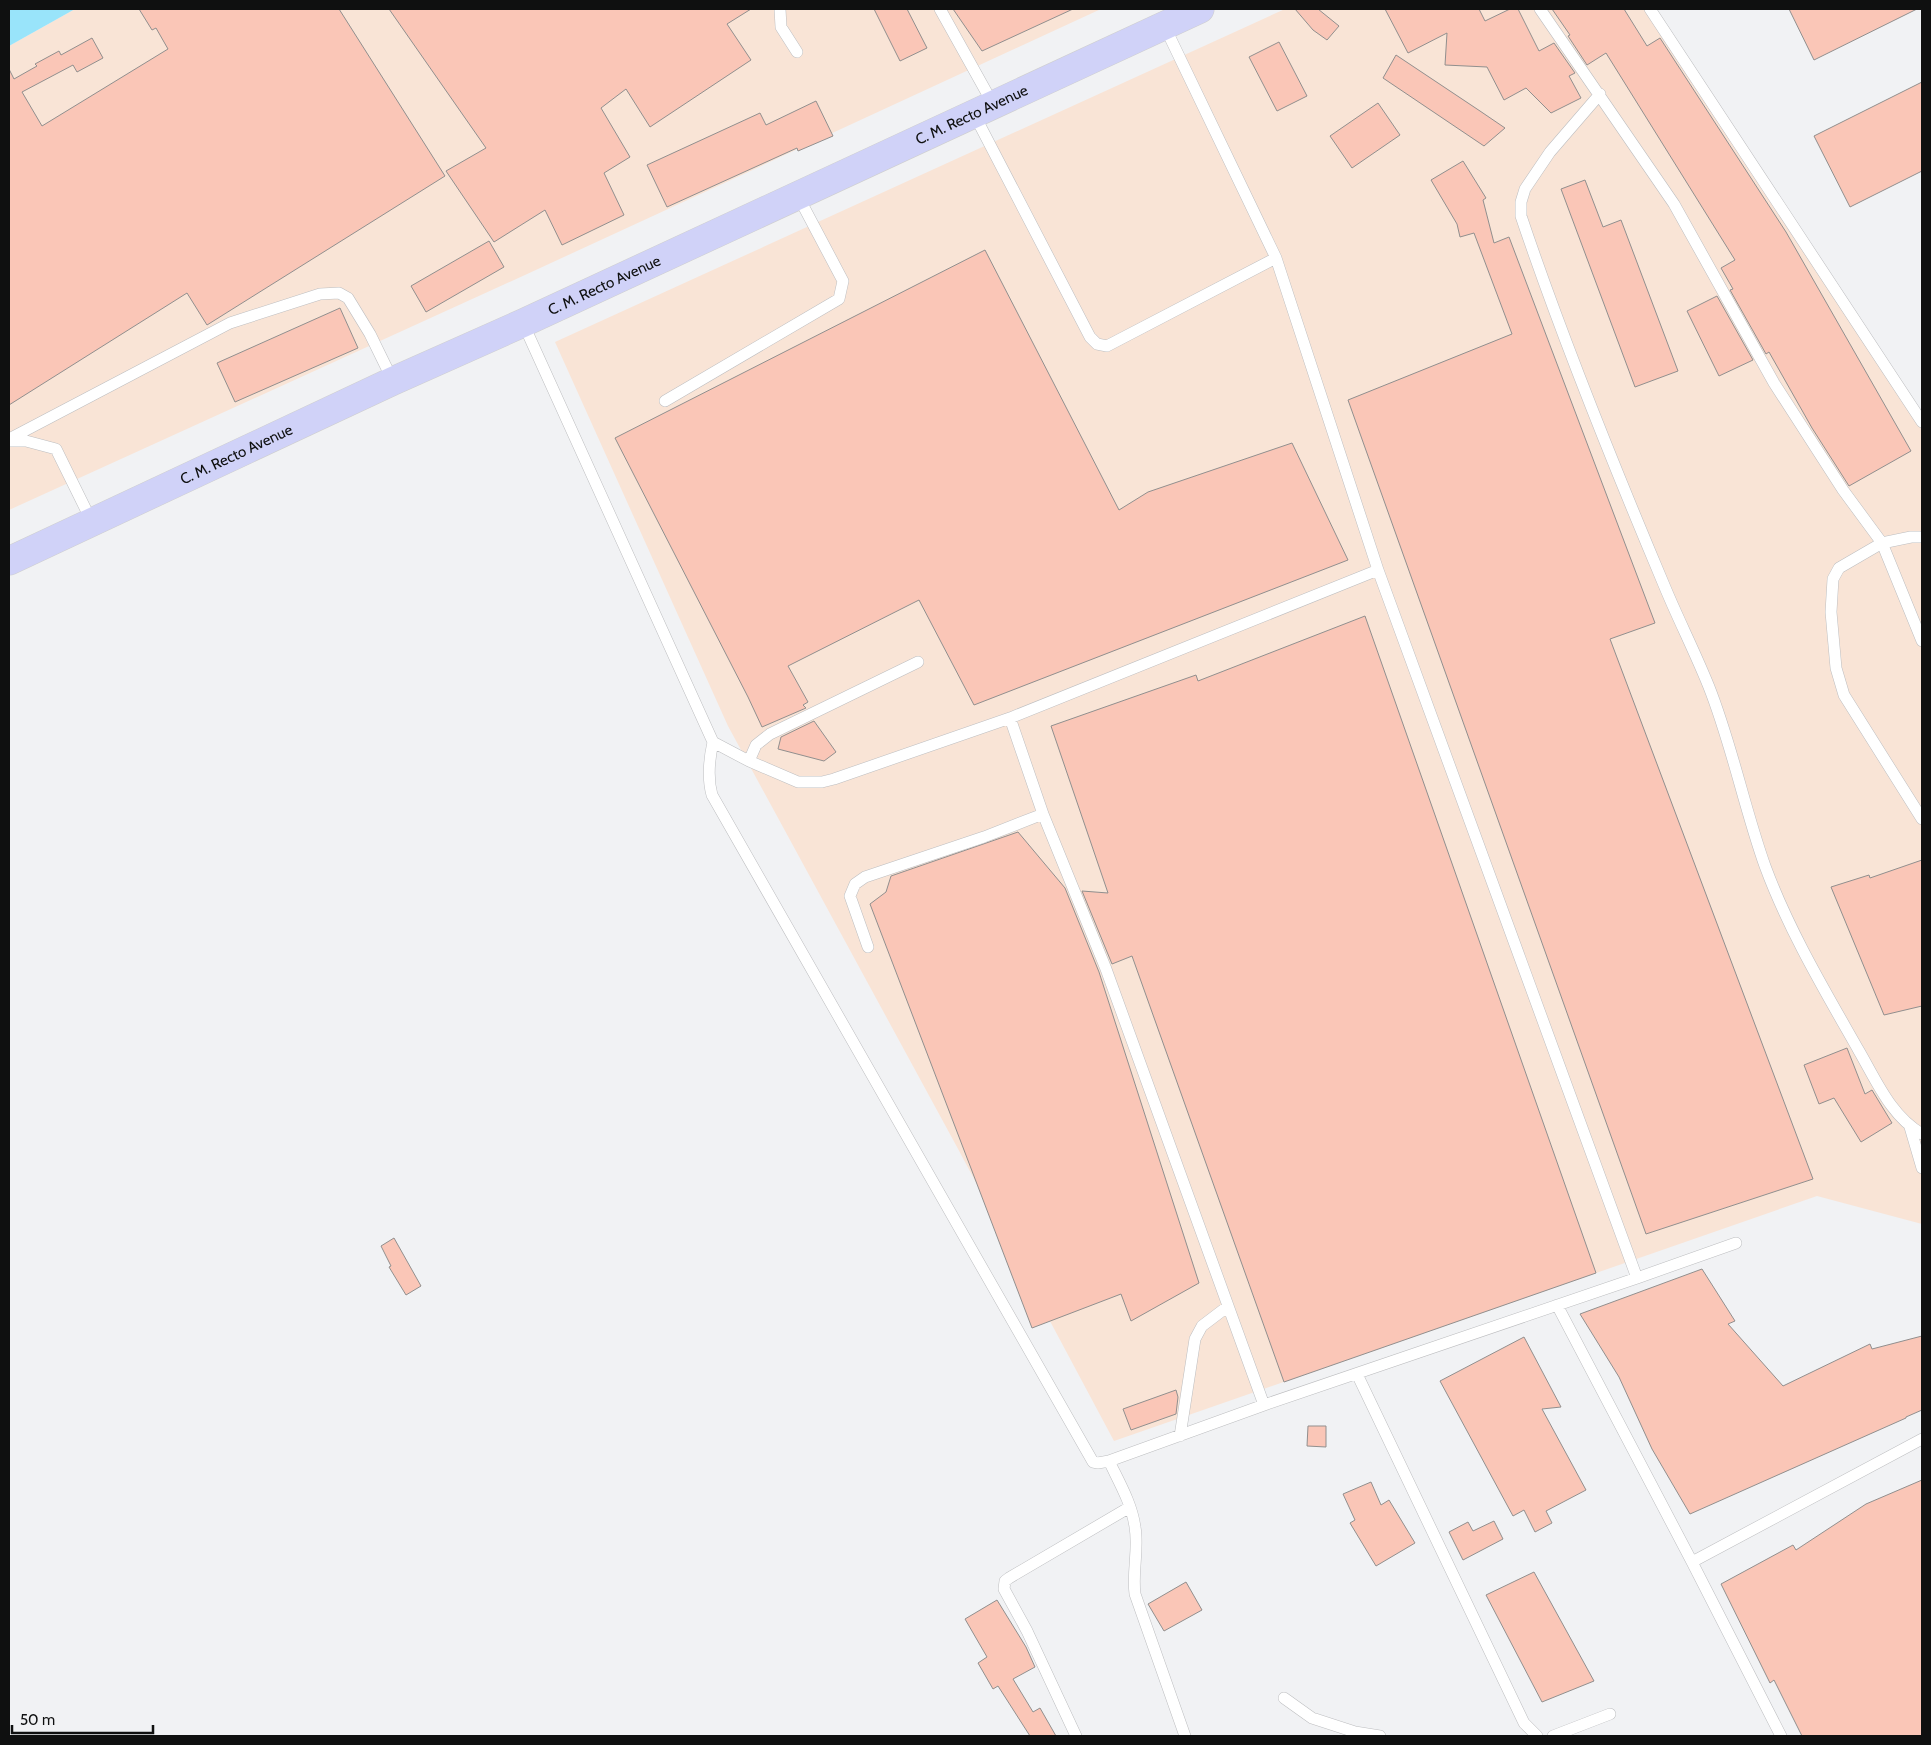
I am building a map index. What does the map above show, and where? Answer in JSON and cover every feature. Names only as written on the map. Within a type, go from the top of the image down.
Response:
[{"type":"highway","name":"C. M. Recto Avenue","points":[[9,562],[393,381],[523,324],[1200,9]]},
{"type":"lane","points":[[780,9],[781,26],[797,52]]},
{"type":"lane","points":[[940,9],[983,109],[1090,336],[1097,344],[1107,346],[1276,258]]},
{"type":"lane","points":[[1540,9],[1674,204],[1774,383],[1843,490],[1882,543],[1922,641]]},
{"type":"lane","points":[[1650,9],[1922,422]]},
{"type":"lane","points":[[1164,25],[1276,258],[1378,570],[1636,1278]]},
{"type":"lane","points":[[1600,94],[1550,152],[1525,189],[1520,202],[1521,216],[1570,350],[1634,513],[1675,613],[1708,685],[1728,738],[1765,865],[1788,921],[1837,1013],[1893,1109],[1910,1127],[1922,1134]]},
{"type":"lane","points":[[665,401],[839,298],[843,281],[798,196]]},
{"type":"lane","points":[[9,440],[230,323],[320,294],[339,293],[348,298],[370,334],[393,381]]},
{"type":"lane","points":[[523,324],[713,742],[709,774],[712,796],[1090,1459],[1098,1463],[1109,1461],[1736,1243]]},
{"type":"lane","points":[[9,440],[26,441],[56,449],[92,522]]},
{"type":"lane","points":[[1922,537],[1911,536],[1882,543],[1839,568],[1835,573],[1831,612],[1836,668],[1844,695],[1922,819]]},
{"type":"lane","points":[[713,742],[749,761],[798,782],[822,782],[1010,718],[1378,570]]},
{"type":"lane","points":[[749,761],[756,745],[770,734],[918,662]]},
{"type":"lane","points":[[1010,718],[1043,814],[1106,969],[1264,1406]]},
{"type":"lane","points":[[868,948],[850,896],[855,884],[864,877],[984,837],[1043,814]]},
{"type":"lane","points":[[1910,1127],[1922,1168]]},
{"type":"lane","points":[[1557,1304],[1781,1736]]},
{"type":"lane","points":[[1180,1436],[1196,1339],[1202,1326],[1227,1307]]},
{"type":"lane","points":[[1357,1374],[1524,1723],[1536,1736]]},
{"type":"lane","points":[[1692,1562],[1922,1439]]},
{"type":"lane","points":[[1109,1461],[1130,1507],[1136,1527],[1133,1579],[1135,1594],[1185,1736]]},
{"type":"lane","points":[[1076,1736],[1027,1631],[1004,1589],[1004,1585],[1009,1578],[1130,1507]]},
{"type":"lane","points":[[1284,1698],[1312,1718],[1355,1732],[1380,1736]]},
{"type":"lane","points":[[1553,1736],[1610,1714]]},
{"type":"shaded area","points":[[75,9],[1101,9],[525,275],[9,510],[9,46]]},
{"type":"shaded area","points":[[1285,9],[1655,9],[1922,417],[1922,1224],[1817,1196],[1114,1441],[957,1147],[728,726],[555,342]]},
{"type":"water","points":[[9,9],[75,9],[9,46]]},
{"type":"building","points":[[139,9],[339,9],[445,176],[207,325],[187,293],[9,405],[9,69],[14,79],[37,66],[35,64],[59,51],[61,55],[92,38],[103,58],[77,72],[73,65],[22,92],[42,126],[168,49],[156,28],[152,30]]},
{"type":"building","points":[[389,9],[751,9],[727,24],[751,60],[650,127],[626,89],[601,108],[630,157],[604,173],[624,215],[562,245],[545,210],[494,242],[446,171],[486,148]]},
{"type":"building","points":[[874,9],[907,9],[927,48],[900,61]]},
{"type":"building","points":[[953,9],[1073,9],[982,51]]},
{"type":"building","points":[[1295,9],[1318,9],[1339,26],[1327,40],[1313,30]]},
{"type":"building","points":[[1385,9],[1479,9],[1485,21],[1510,9],[1518,9],[1539,51],[1554,43],[1575,73],[1569,76],[1581,98],[1551,113],[1526,88],[1504,100],[1487,67],[1445,65],[1447,33],[1408,53]]},
{"type":"building","points":[[1552,9],[1624,9],[1647,46],[1660,38],[1786,232],[1911,451],[1849,486],[1812,428],[1769,352],[1766,354],[1730,290],[1733,289],[1721,268],[1735,260],[1606,53],[1587,65]]},
{"type":"building","points":[[1789,9],[1917,9],[1814,60]]},
{"type":"building","points":[[1279,42],[1307,96],[1277,111],[1249,57]]},
{"type":"building","points":[[1396,55],[1505,128],[1484,146],[1383,78]]},
{"type":"building","points":[[1922,82],[1922,171],[1850,207],[1814,136]]},
{"type":"building","points":[[816,101],[833,136],[798,151],[797,148],[667,207],[647,165],[760,113],[766,125]]},
{"type":"building","points":[[1378,103],[1400,135],[1352,168],[1330,136]]},
{"type":"building","points":[[1463,161],[1486,198],[1483,200],[1494,243],[1509,237],[1655,623],[1610,639],[1813,1179],[1646,1234],[1348,400],[1512,334],[1474,233],[1460,237],[1457,224],[1431,180]]},
{"type":"building","points":[[1585,180],[1603,227],[1621,220],[1678,371],[1635,387],[1561,189]]},
{"type":"building","points":[[489,241],[504,267],[426,312],[411,286]]},
{"type":"building","points":[[985,250],[1119,510],[1148,492],[1292,443],[1348,560],[974,705],[919,600],[788,666],[808,702],[803,705],[806,708],[762,727],[615,438]]},
{"type":"building","points":[[1717,296],[1753,360],[1719,376],[1687,311]]},
{"type":"building","points":[[340,308],[358,348],[235,402],[217,363]]},
{"type":"building","points":[[1365,616],[1596,1273],[1284,1382],[1132,956],[1112,964],[1082,891],[1108,893],[1051,726],[1196,675],[1198,681]]},
{"type":"building","points":[[814,721],[836,752],[824,761],[778,749],[781,737]]},
{"type":"building","points":[[1018,832],[1065,888],[1099,972],[1199,1283],[1131,1321],[1121,1294],[1032,1328],[870,904],[886,892],[891,876]]},
{"type":"building","points":[[1922,860],[1922,1006],[1884,1015],[1831,887],[1869,875],[1870,878]]},
{"type":"building","points":[[1847,1048],[1865,1094],[1872,1090],[1892,1123],[1861,1142],[1834,1098],[1819,1104],[1804,1065]]},
{"type":"building","points":[[394,1238],[421,1286],[406,1295],[389,1267],[391,1266],[381,1246]]},
{"type":"building","points":[[1702,1269],[1735,1321],[1728,1324],[1783,1386],[1870,1344],[1872,1349],[1922,1336],[1922,1410],[1690,1514],[1652,1449],[1619,1377],[1580,1314]]},
{"type":"building","points":[[1524,1337],[1561,1407],[1542,1409],[1586,1490],[1546,1511],[1552,1523],[1535,1532],[1524,1510],[1513,1516],[1440,1381]]},
{"type":"building","points":[[1176,1390],[1178,1397],[1176,1414],[1131,1430],[1123,1409]]},
{"type":"building","points":[[1308,1426],[1326,1426],[1326,1447],[1307,1446]]},
{"type":"building","points":[[1922,1480],[1922,1736],[1802,1736],[1774,1680],[1770,1683],[1721,1584],[1793,1545],[1796,1550],[1866,1504]]},
{"type":"building","points":[[1371,1482],[1381,1505],[1389,1500],[1415,1543],[1376,1566],[1350,1523],[1355,1520],[1343,1494]]},
{"type":"building","points":[[1494,1521],[1503,1539],[1463,1560],[1449,1532],[1468,1522],[1473,1531]]},
{"type":"building","points":[[1534,1572],[1594,1681],[1542,1702],[1486,1595]]},
{"type":"building","points":[[1186,1582],[1202,1610],[1164,1631],[1148,1604]]},
{"type":"building","points":[[997,1600],[1026,1647],[1035,1667],[1013,1679],[1033,1712],[1040,1708],[1056,1736],[1030,1736],[998,1686],[993,1689],[978,1663],[987,1657],[965,1619]]}]
